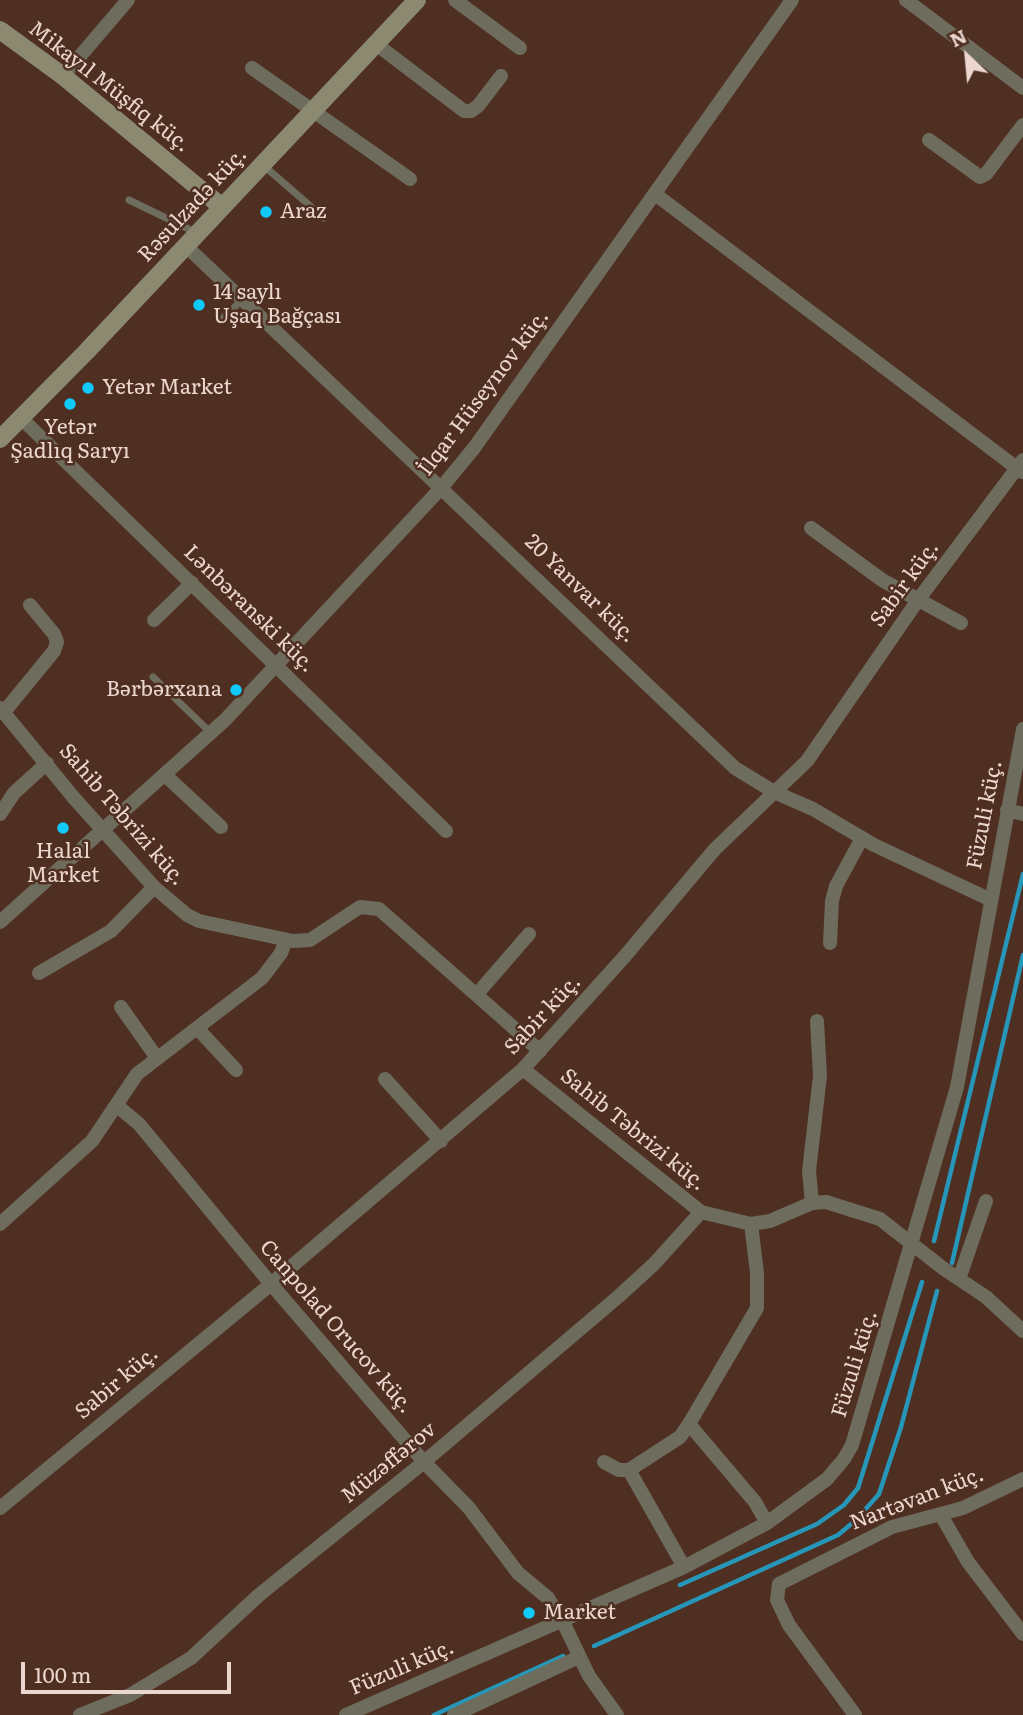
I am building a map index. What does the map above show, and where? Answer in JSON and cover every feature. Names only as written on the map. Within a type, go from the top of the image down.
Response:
[{"type":"main road","name":"Rəsulzadə küç.","points":[[0,439],[417,0]]},
{"type":"main road","name":"Mikayıl Müşfiq küç.","points":[[0,30],[63,76],[222,207]]},
{"type":"street","points":[[63,76],[128,0]]},
{"type":"street","points":[[455,0],[520,48]]},
{"type":"street","name":"İlqar Hüseynov küç.","points":[[0,922],[211,734],[442,487],[474,448],[792,0]]},
{"type":"street","points":[[906,0],[1023,88]]},
{"type":"street","points":[[376,44],[464,111],[478,106],[501,76]]},
{"type":"street","points":[[252,68],[410,179]]},
{"type":"street","points":[[929,140],[980,177],[986,174],[1023,125]]},
{"type":"street","points":[[655,194],[1021,467]]},
{"type":"street","name":"20 Yanvar küç.","points":[[191,239],[242,299],[735,768],[775,793],[813,809],[923,870],[989,899]]},
{"type":"street","name":"Lənbəranski küç.","points":[[21,418],[446,831]]},
{"type":"street","name":"Sabir küç.","points":[[0,1508],[271,1284],[523,1069],[715,849],[807,761],[918,600],[1021,467]]},
{"type":"street","points":[[811,528],[882,580],[961,623]]},
{"type":"street","points":[[154,620],[192,583]]},
{"type":"street","points":[[2,710],[54,650],[57,642],[54,634],[30,605]]},
{"type":"street","name":"Sahib Təbrizi küç.","points":[[2,710],[102,830],[172,904],[199,921],[286,940],[310,940],[360,907],[379,909],[540,1051]]},
{"type":"street","name":"Füzuli küç.","points":[[346,1715],[684,1567],[767,1523],[827,1479],[852,1445],[913,1245],[957,1087],[989,899],[1023,729]]},
{"type":"street","points":[[0,814],[14,793],[47,764]]},
{"type":"street","points":[[164,775],[221,827]]},
{"type":"street","points":[[1007,810],[1023,814]]},
{"type":"street","points":[[830,943],[832,901],[836,886],[862,838]]},
{"type":"street","points":[[39,973],[111,931],[154,887]]},
{"type":"street","points":[[477,994],[529,934]]},
{"type":"street","points":[[0,1224],[73,1160],[97,1134],[127,1084],[262,978],[281,953],[286,940]]},
{"type":"street","points":[[121,1007],[158,1058]]},
{"type":"street","points":[[817,1021],[820,1076],[809,1171],[812,1203],[839,1205],[880,1219],[986,1297],[1023,1331]]},
{"type":"street","points":[[197,1028],[236,1070]]},
{"type":"street","name":"Sahib Təbrizi küç.","points":[[523,1069],[701,1212],[751,1224],[770,1222],[812,1203]]},
{"type":"street","points":[[385,1079],[441,1141]]},
{"type":"street","name":"Canpolad Orucov küç.","points":[[116,1105],[139,1124],[271,1284],[424,1462],[468,1508],[518,1573],[548,1598],[563,1622],[579,1657],[617,1715]]},
{"type":"street","points":[[959,1279],[986,1201]]},
{"type":"street","name":"Müzəffərov","points":[[80,1715],[130,1695],[191,1658],[259,1595],[424,1462],[619,1296],[654,1264],[701,1212]]},
{"type":"street","points":[[604,1462],[619,1470],[629,1470],[680,1437],[689,1424],[757,1308],[757,1273],[751,1224]]},
{"type":"street","points":[[689,1424],[750,1496],[767,1523]]},
{"type":"street","points":[[629,1470],[684,1567]]},
{"type":"street","name":"Nartəvan küç.","points":[[855,1715],[789,1625],[777,1601],[776,1591],[788,1578],[892,1527],[919,1518],[941,1515],[1023,1479]]},
{"type":"street","points":[[941,1515],[968,1562],[1023,1634]]},
{"type":"street","points":[[454,1715],[579,1657]]},
{"type":"lane","points":[[262,164],[324,218]]},
{"type":"lane","points":[[129,200],[191,239]]},
{"type":"lane","points":[[220,321],[242,299]]},
{"type":"lane","points":[[153,677],[211,734]]},
{"type":"waterway","points":[[934,1241],[1023,874]]},
{"type":"waterway","points":[[952,1263],[1023,955]]},
{"type":"waterway","points":[[680,1585],[817,1524],[844,1505],[858,1488],[922,1282]]},
{"type":"waterway","points":[[594,1646],[838,1535],[856,1520],[879,1494],[901,1427],[937,1291]]},
{"type":"waterway","points":[[434,1715],[563,1656]]},
{"type":"place","name":"Araz","points":[[266,212]]},
{"type":"place","name":"14 saylı Uşaq Bağçası","points":[[199,305]]},
{"type":"place","name":"Yetər Market","points":[[88,388]]},
{"type":"place","name":"Yetər Şadlıq Saryı","points":[[70,404]]},
{"type":"place","name":"Bərbərxana","points":[[236,690]]},
{"type":"place","name":"Halal Market","points":[[63,828]]},
{"type":"place","name":"Market","points":[[529,1613]]}]
